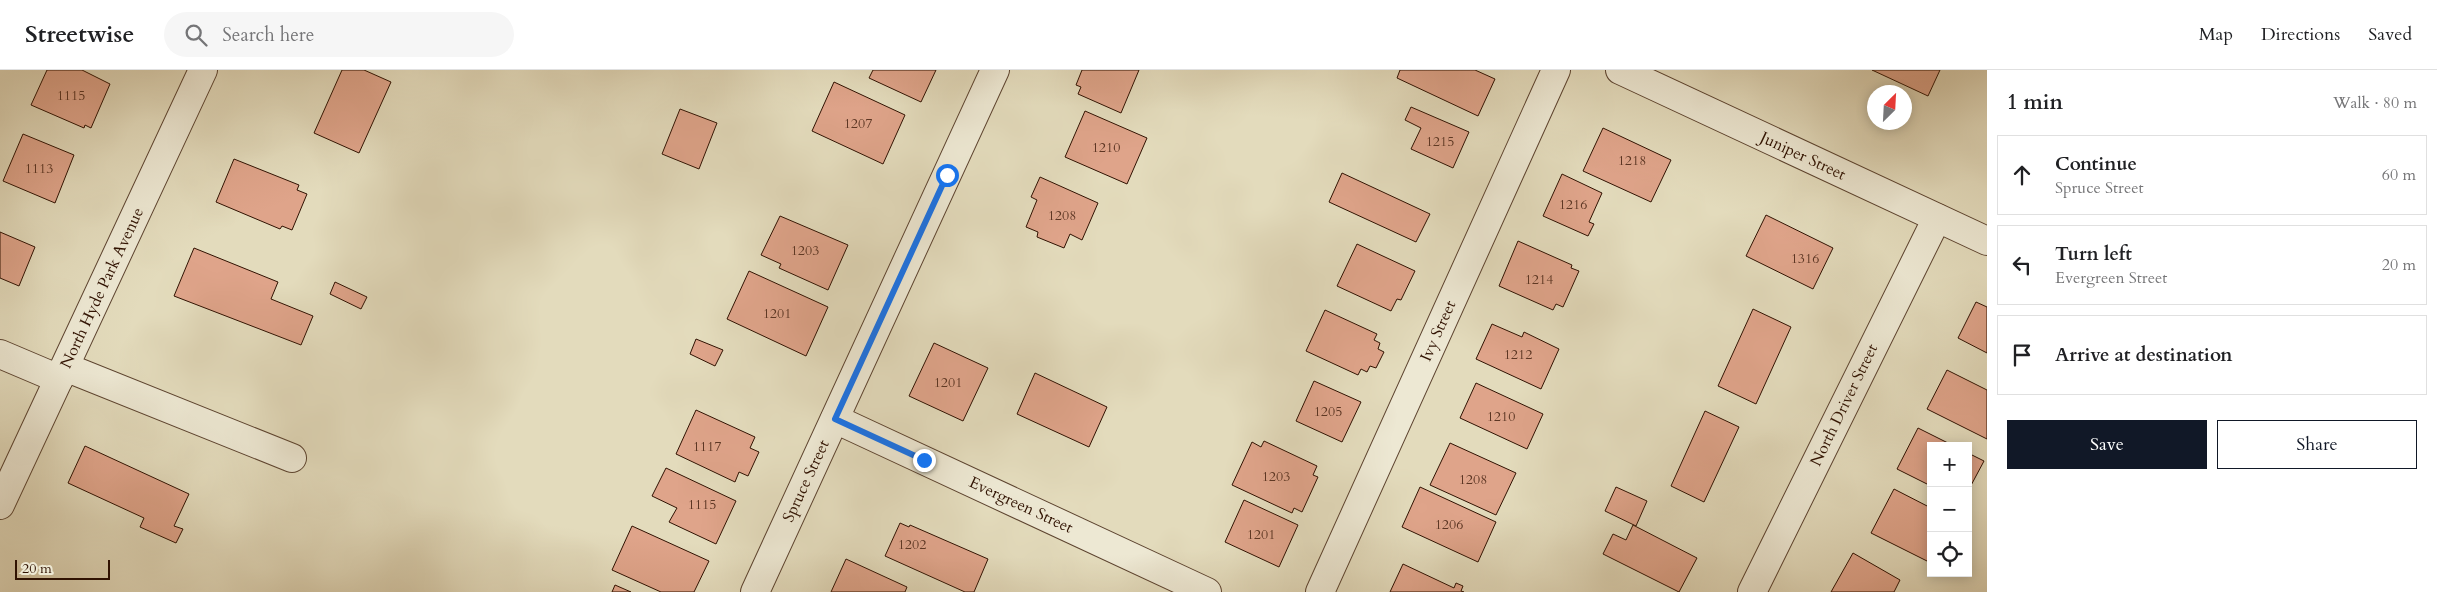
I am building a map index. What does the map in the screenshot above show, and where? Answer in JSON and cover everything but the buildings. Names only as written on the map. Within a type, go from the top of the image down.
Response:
[{"type":"street","name":"North Hyde Park Avenue","points":[[0,505],[204,70]]},
{"type":"street","name":"Spruce Street","points":[[755,592],[994,70]]},
{"type":"street","name":"Ivy Street","points":[[1320,592],[1556,70]]},
{"type":"street","name":"Juniper Street","points":[[1620,70],[1987,241]]},
{"type":"street","name":"North Driver Street","points":[[1752,592],[1937,218]]},
{"type":"street","points":[[0,354],[62,373],[292,458]]},
{"type":"street","name":"Evergreen Street","points":[[835,419],[1207,592]]},
{"type":"route","points":[[924,460],[835,419],[947,175]]}]
